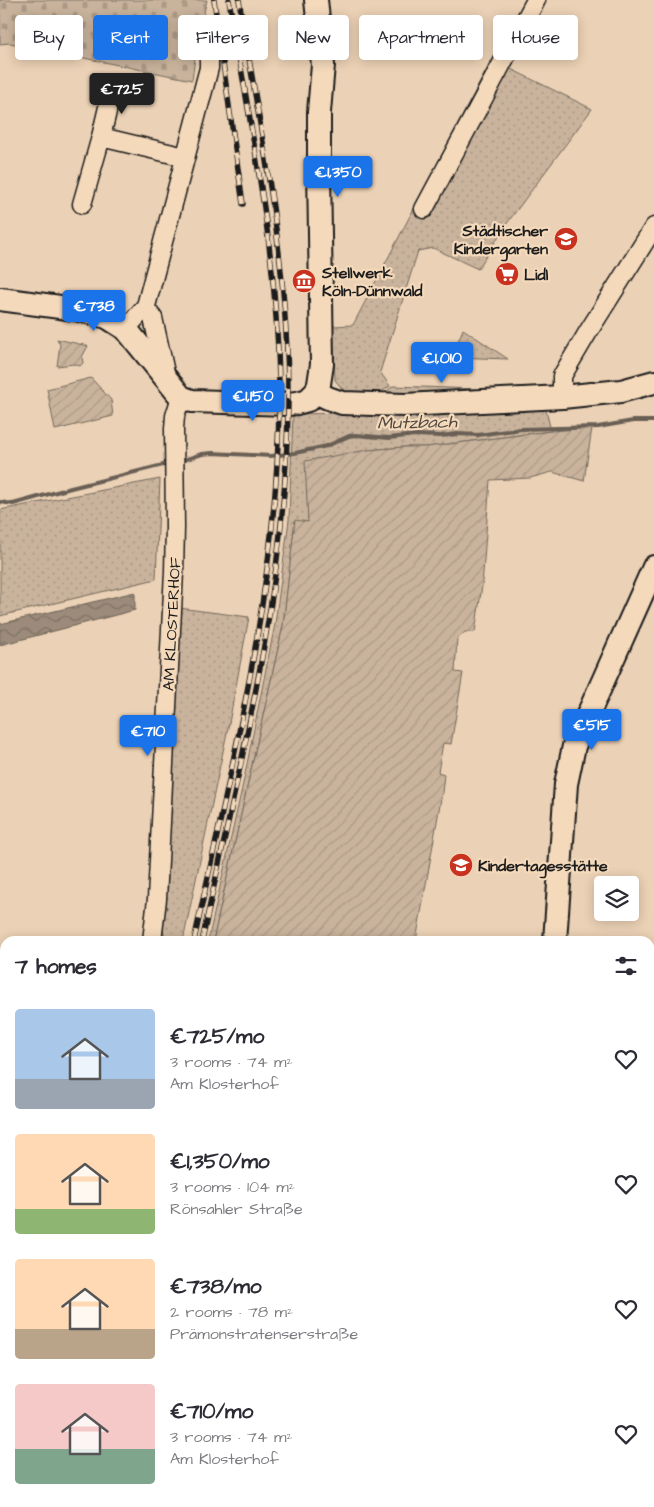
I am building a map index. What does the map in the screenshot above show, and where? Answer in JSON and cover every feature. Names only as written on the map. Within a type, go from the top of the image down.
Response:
[{"type":"main road","points":[[0,299],[90,311],[107,317],[126,329],[181,397],[192,401],[288,404],[308,400],[316,392],[322,364],[319,169],[323,65],[316,0]]},
{"type":"main road","points":[[316,392],[342,403],[404,405],[621,392],[654,382]]},
{"type":"main road","points":[[556,936],[566,784],[574,746],[654,568]]},
{"type":"street","points":[[424,210],[536,0]]},
{"type":"street","points":[[126,329],[145,308],[209,68],[209,60]]},
{"type":"street","points":[[82,204],[101,137],[112,86]]},
{"type":"street","points":[[101,137],[185,157]]},
{"type":"street","points":[[562,397],[562,376],[654,227]]},
{"type":"street","points":[[145,308],[153,318],[166,380]]},
{"type":"street","name":"AM KLOSTERHOF","points":[[152,936],[157,890],[174,572],[174,429],[175,416],[181,397]]},
{"type":"green space","points":[[0,0],[207,0],[203,15],[178,15],[178,60],[195,60],[192,80],[94,60],[168,60],[168,15],[93,15],[93,60],[83,58],[83,15],[15,15],[15,44],[0,44]]},
{"type":"green space","points":[[491,61],[592,109],[505,226],[478,269],[433,248],[418,251],[380,372],[390,386],[374,393],[345,392],[335,380],[333,326],[353,325]]},
{"type":"green space","points":[[463,329],[508,359],[452,357]]},
{"type":"green space","points":[[57,339],[88,346],[82,357],[83,363],[80,366],[74,364],[57,366],[60,344]]},
{"type":"green space","points":[[91,378],[111,400],[113,416],[55,430],[47,389]]},
{"type":"green space","points":[[393,386],[532,391],[538,393],[379,394],[386,392]]},
{"type":"green space","points":[[545,406],[551,431],[426,447],[367,450],[308,522],[295,521],[283,626],[214,936],[209,936],[244,779],[275,624],[289,520],[293,414],[449,412]]},
{"type":"green space","points":[[592,428],[584,481],[552,472],[530,478],[490,480],[482,586],[475,632],[465,632],[457,639],[455,672],[463,673],[451,744],[443,743],[438,772],[444,774],[442,793],[417,936],[214,936],[283,626],[295,520],[308,522],[305,461],[367,450],[426,447],[551,431]]},
{"type":"green space","points":[[160,479],[156,579],[0,616],[0,510]]},
{"type":"green space","points":[[179,608],[249,617],[229,723],[184,936],[165,936],[163,931]]},
{"type":"water","points":[[135,592],[135,610],[0,645],[0,624]]},
{"type":"waterway","name":"Mutzbach","points":[[184,460],[212,453],[271,456],[295,453],[327,446],[349,436],[356,435],[389,438],[415,435],[478,435],[521,429],[598,427],[633,421],[654,421]]},
{"type":"waterway","name":"Mutzbach","points":[[0,502],[13,504],[163,465]]},
{"type":"railway","points":[[214,0],[243,204]]},
{"type":"railway","points":[[195,936],[237,741],[262,607],[277,471],[278,352],[270,251],[229,0]]},
{"type":"railway","points":[[203,936],[259,674],[270,607],[286,471],[288,403],[284,301],[272,200],[239,0]]},
{"type":"place","name":"Städtischer Kindergarten","points":[[566,239]]},
{"type":"place","name":"Lidl","points":[[507,274]]},
{"type":"place","name":"Stellwerk Köln-Dünnwald","points":[[304,281]]},
{"type":"place","name":"Kindertagesstätte","points":[[461,865]]}]
